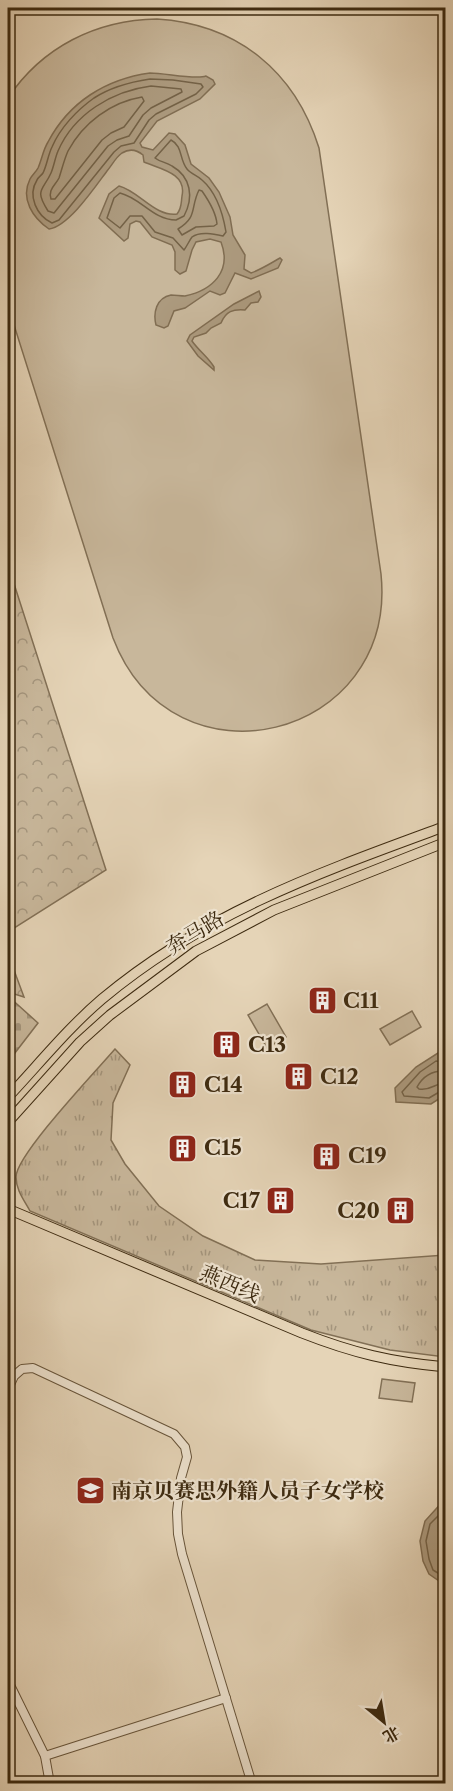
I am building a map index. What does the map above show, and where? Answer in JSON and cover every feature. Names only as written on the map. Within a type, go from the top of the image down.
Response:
[{"type":"main road","name":"奔马路","points":[[8,1097],[101,1000],[181,941],[262,897],[360,857],[446,826]]},
{"type":"main road","name":"奔马路","points":[[8,1122],[80,1042],[110,1015],[196,951],[274,910],[446,842]]},
{"type":"main road","name":"燕西线","points":[[8,1209],[347,1350],[386,1360],[446,1367]]},
{"type":"street","points":[[8,1389],[14,1376],[22,1369],[33,1368],[174,1434],[181,1440],[187,1457],[178,1490],[178,1534],[194,1596],[252,1784]]},
{"type":"street","points":[[8,1681],[45,1756],[50,1784]]},
{"type":"street","points":[[45,1756],[226,1698]]},
{"type":"green space","points":[[157,19],[213,30],[259,56],[295,96],[319,148],[381,574],[377,631],[355,676],[319,709],[276,727],[229,731],[183,718],[142,687],[113,638],[8,306],[8,98],[37,64],[72,40],[113,25]]},
{"type":"green space","points":[[8,565],[106,870],[8,932]]},
{"type":"green space","points":[[8,954],[24,997],[8,992]]},
{"type":"green space","points":[[8,996],[38,1023],[8,1062]]},
{"type":"green space","points":[[267,1004],[286,1037],[267,1048],[248,1015]]},
{"type":"green space","points":[[412,1011],[421,1027],[390,1045],[380,1029]]},
{"type":"green space","points":[[115,1049],[130,1065],[113,1103],[111,1140],[125,1164],[159,1206],[203,1236],[255,1260],[321,1264],[445,1255],[445,1357],[390,1350],[311,1330],[30,1211],[17,1186],[16,1177],[20,1166],[43,1132]]},
{"type":"green space","points":[[382,1379],[415,1383],[412,1402],[379,1398]]},
{"type":"water","points":[[150,73],[206,76],[215,84],[200,99],[157,121],[140,143],[142,147],[153,150],[169,133],[175,134],[185,145],[191,164],[209,178],[219,192],[230,217],[233,235],[245,255],[244,269],[251,273],[280,258],[282,260],[278,268],[251,279],[235,273],[225,293],[220,295],[210,291],[185,308],[174,311],[168,326],[164,328],[156,325],[155,311],[159,303],[171,295],[185,296],[212,284],[218,278],[224,262],[221,242],[210,239],[196,242],[186,271],[180,274],[175,270],[175,252],[172,245],[152,237],[140,222],[130,224],[128,238],[124,241],[99,218],[109,194],[119,186],[161,212],[177,214],[181,205],[182,188],[176,177],[144,162],[143,155],[138,152],[125,151],[116,159],[73,214],[49,229],[33,214],[26,194],[27,186],[38,168],[46,145],[67,115],[78,104],[104,87]]},
{"type":"water","points":[[259,291],[261,297],[258,302],[251,303],[245,310],[230,312],[221,323],[206,333],[194,337],[192,341],[212,363],[214,370],[198,356],[187,341],[190,335],[234,304]]},
{"type":"water","points":[[438,1053],[445,1059],[445,1095],[431,1104],[396,1102],[395,1088],[416,1067]]},
{"type":"water","points":[[445,1499],[445,1585],[429,1574],[423,1561],[420,1541],[425,1521]]},
{"type":"place","name":"C11","points":[[322,1001]]},
{"type":"place","name":"C13","points":[[227,1045]]},
{"type":"place","name":"C12","points":[[299,1077]]},
{"type":"place","name":"C14","points":[[183,1085]]},
{"type":"place","name":"C15","points":[[183,1148]]},
{"type":"place","name":"C19","points":[[327,1156]]},
{"type":"place","name":"C17","points":[[281,1201]]},
{"type":"place","name":"C20","points":[[401,1211]]},
{"type":"place","name":"南京贝赛思外籍人员子女学校","points":[[90,1491]]}]
